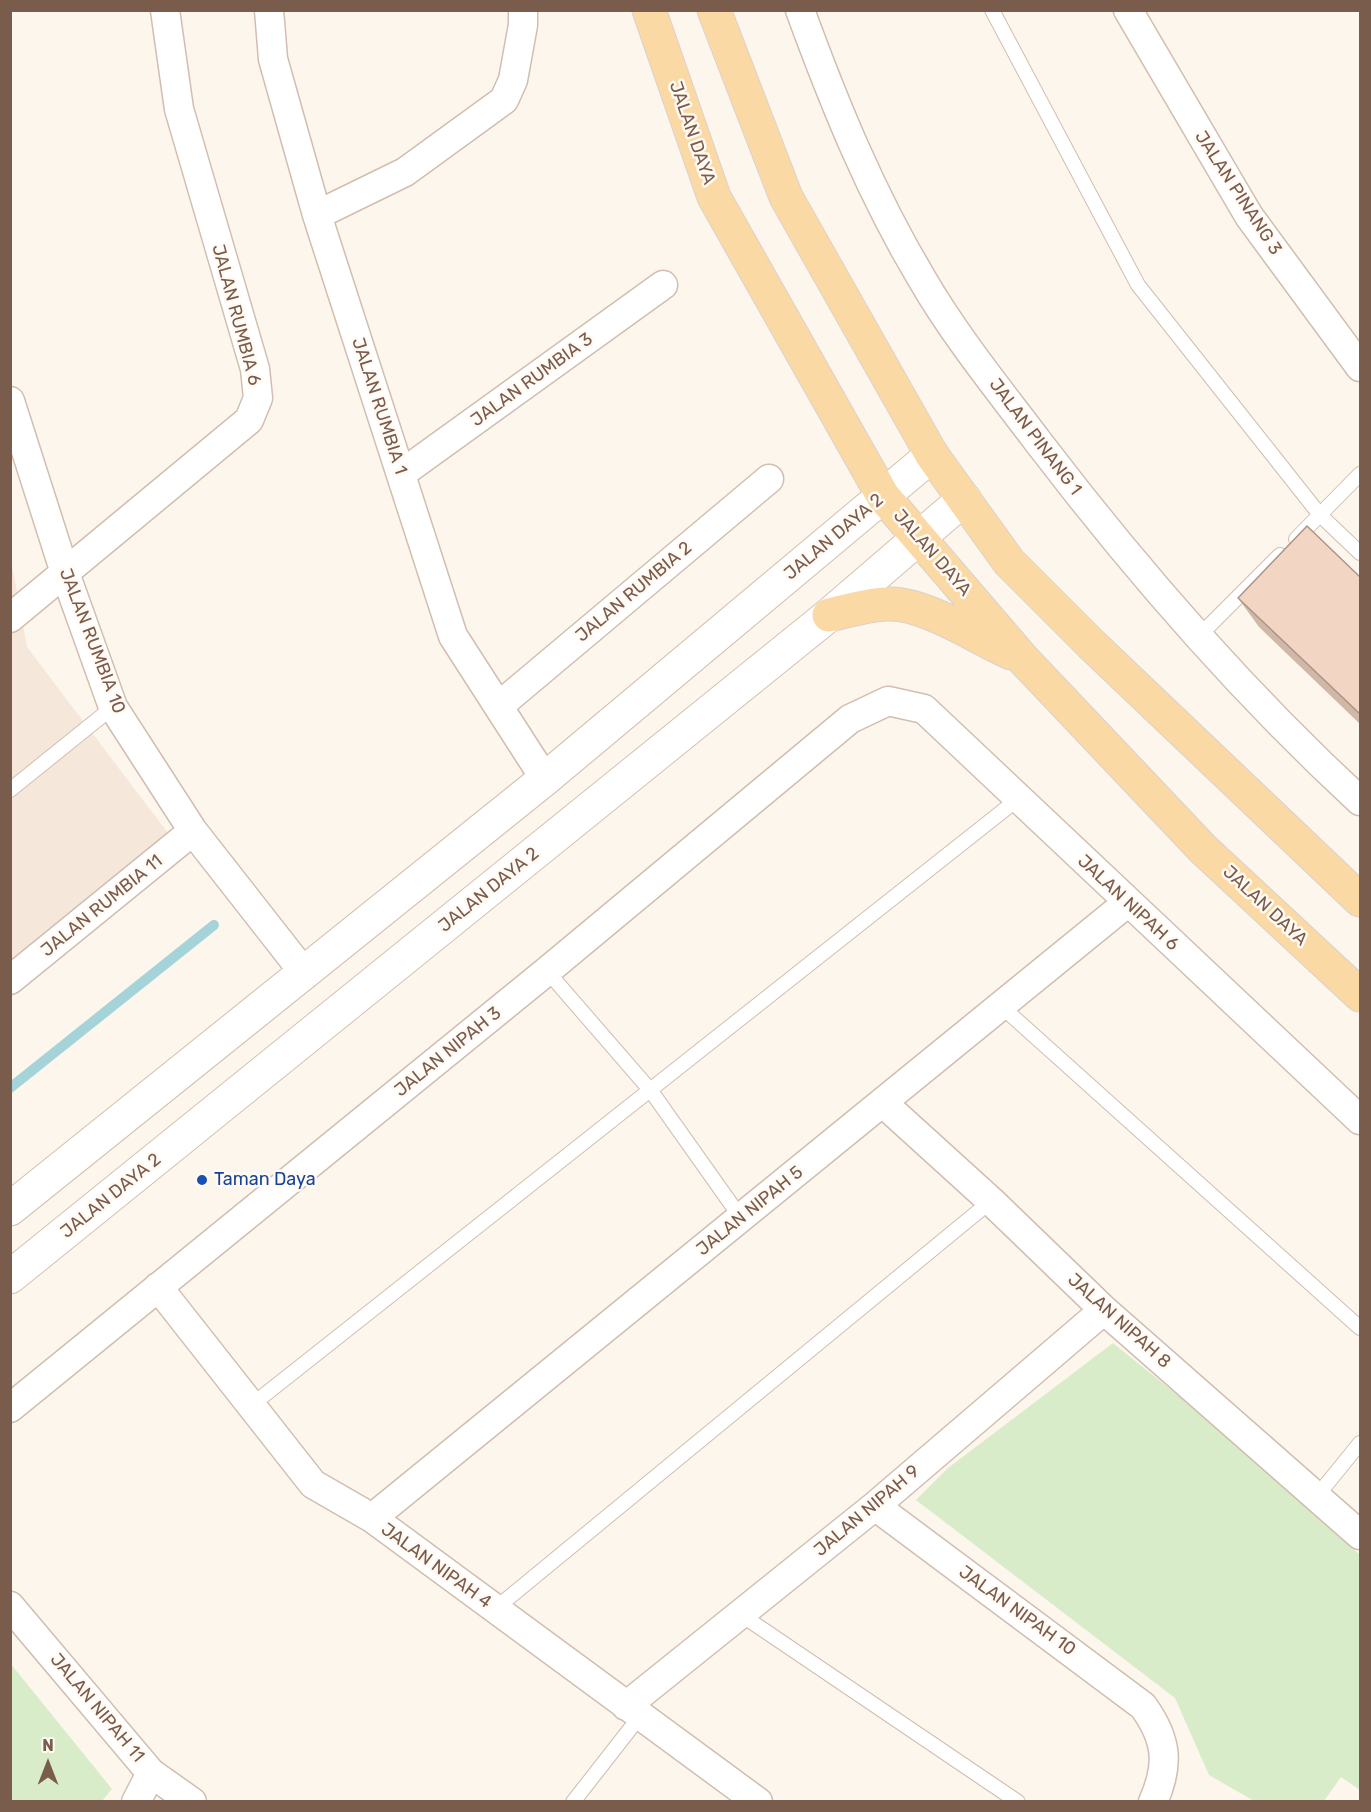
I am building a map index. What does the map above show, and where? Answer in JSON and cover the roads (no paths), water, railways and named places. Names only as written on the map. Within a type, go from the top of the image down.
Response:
[{"type":"main road","name":"JALAN DAYA","points":[[649,10],[714,197],[883,496],[1021,657],[1203,849],[1360,995]]},
{"type":"main road","points":[[714,10],[786,197],[932,455],[1010,562],[1091,644],[1360,900]]},
{"type":"main road","name":"JALAN DAYA 2","points":[[10,1209],[545,779],[932,455]]},
{"type":"main road","name":"JALAN DAYA 2","points":[[10,1277],[829,615],[964,499]]},
{"type":"main road","points":[[829,615],[872,606],[900,605],[923,611],[1021,657]]},
{"type":"street","name":"JALAN RUMBIA 6","points":[[10,618],[249,420],[258,398],[255,369],[179,110],[165,10]]},
{"type":"street","name":"JALAN RUMBIA 1","points":[[269,10],[273,59],[317,215],[453,636],[500,705],[545,779]]},
{"type":"street","points":[[317,215],[405,172],[504,100],[513,80],[523,25],[523,10]]},
{"type":"street","name":"JALAN PINANG 3","points":[[1128,10],[1249,216],[1360,367]]},
{"type":"street","name":"JALAN PINANG 1","points":[[806,11],[854,150],[922,280],[1001,393],[1089,508],[1199,636],[1328,771],[1360,801]]},
{"type":"street","name":"JALAN RUMBIA 3","points":[[401,474],[663,285]]},
{"type":"street","name":"JALAN RUMBIA 10","points":[[10,400],[65,573],[113,707],[193,831],[305,974]]},
{"type":"street","name":"JALAN RUMBIA 2","points":[[500,705],[769,479]]},
{"type":"street","name":"JALAN NIPAH 6","points":[[888,701],[924,709],[1127,903],[1360,1120]]},
{"type":"street","name":"JALAN NIPAH 3","points":[[10,1408],[547,971],[850,719],[888,701]]},
{"type":"street","name":"JALAN RUMBIA 11","points":[[10,980],[193,831]]},
{"type":"street","name":"JALAN NIPAH 5","points":[[372,1518],[1127,903]]},
{"type":"street","name":"JALAN NIPAH 8","points":[[883,1102],[991,1201],[1104,1310],[1360,1535]]},
{"type":"street","name":"JALAN NIPAH 4","points":[[158,1287],[253,1404],[314,1484],[372,1518],[758,1802]]},
{"type":"street","name":"JALAN NIPAH 9","points":[[634,1711],[740,1614],[875,1506],[1104,1310]]},
{"type":"street","name":"JALAN NIPAH 10","points":[[875,1506],[1129,1694],[1154,1722],[1162,1740],[1165,1761],[1162,1781],[1153,1802]]},
{"type":"street","name":"JALAN NIPAH 11","points":[[10,1606],[151,1773],[192,1802]]},
{"type":"street","points":[[136,1802],[151,1773]]},
{"type":"lane","points":[[992,10],[1138,285],[1320,515],[1360,554]]},
{"type":"lane","points":[[1199,636],[1360,474]]},
{"type":"lane","points":[[10,790],[113,707]]},
{"type":"lane","points":[[253,1404],[1018,799]]},
{"type":"lane","points":[[547,971],[651,1091],[741,1218]]},
{"type":"lane","points":[[1001,1006],[1360,1328]]},
{"type":"lane","points":[[495,1609],[991,1201]]},
{"type":"lane","points":[[1317,1496],[1360,1443]]},
{"type":"lane","points":[[740,1614],[1018,1802]]},
{"type":"lane","points":[[573,1802],[634,1711]]},
{"type":"waterway","points":[[10,1088],[214,925]]},
{"type":"place","name":"Taman Daya","points":[[202,1180]]}]
